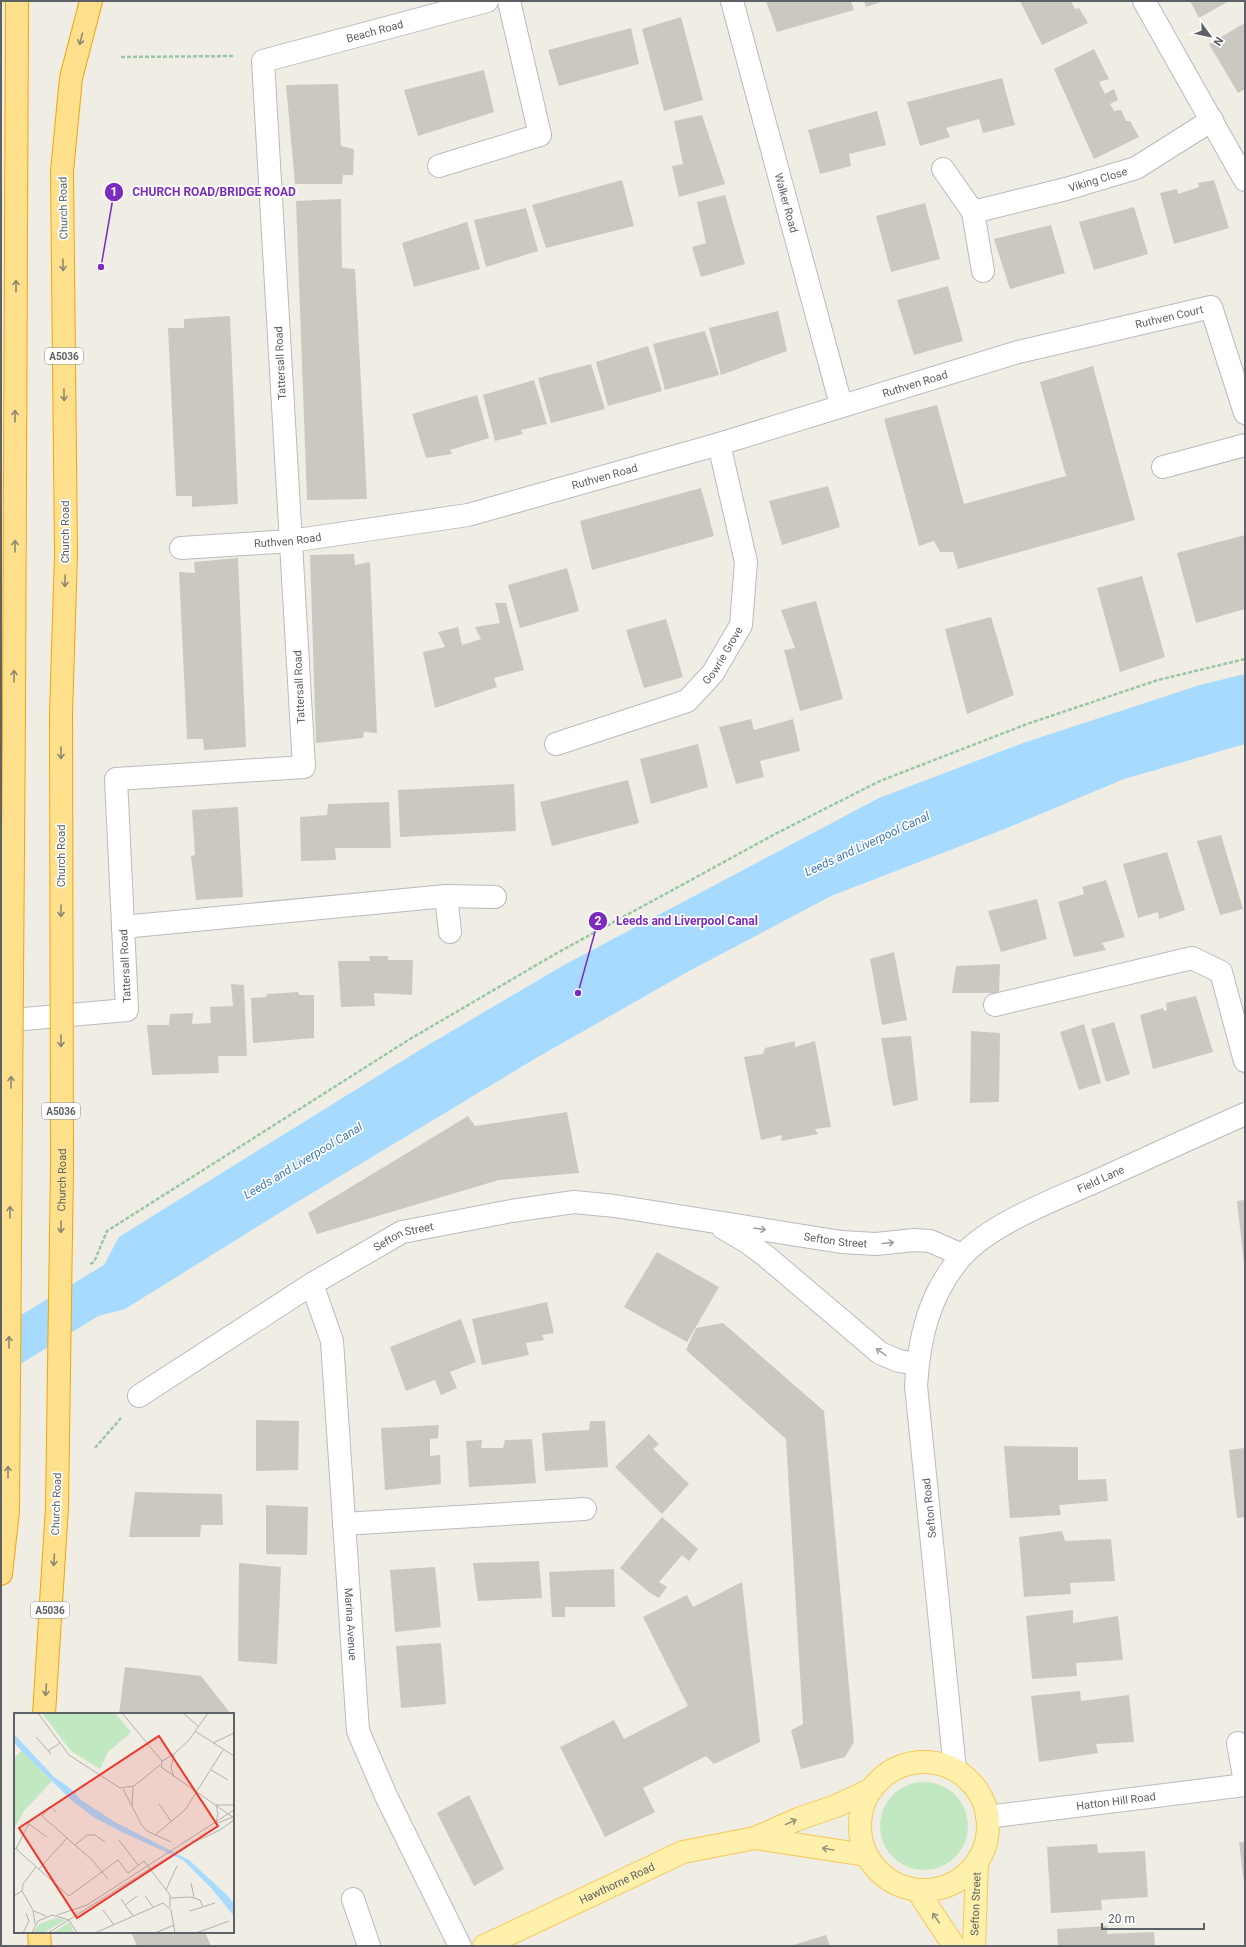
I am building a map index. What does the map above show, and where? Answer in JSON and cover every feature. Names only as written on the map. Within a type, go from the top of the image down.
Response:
[{"type":"highway","points":[[1,1571],[8,1511],[14,715],[17,1]]},
{"type":"highway","name":"Church Road","points":[[44,1713],[57,1507],[62,1166],[61,714],[66,554],[62,171],[71,78],[91,1]]},
{"type":"highway","points":[[1,28],[16,49]]},
{"type":"highway","points":[[38,1933],[40,1946]]},
{"type":"main road","points":[[919,1762],[938,1764],[955,1770],[970,1782],[981,1798],[987,1816],[987,1832],[984,1848],[977,1862],[966,1875],[951,1884],[935,1889],[917,1890],[902,1887],[888,1880],[876,1869],[866,1855],[861,1838],[860,1821],[864,1804],[872,1789],[885,1775],[901,1767],[919,1762]]},
{"type":"main road","name":"Hawthorne Road","points":[[484,1946],[683,1852],[755,1838],[798,1819],[836,1806],[872,1789]]},
{"type":"main road","name":"Hawthorne Road","points":[[755,1838],[866,1855]]},
{"type":"main road","name":"Sefton Street","points":[[974,1946],[977,1862]]},
{"type":"main road","points":[[917,1890],[954,1946]]},
{"type":"main road","points":[[32,1946],[38,1933]]},
{"type":"main road","points":[[44,1933],[52,1946]]},
{"type":"street","name":"Beach Road","points":[[262,61],[487,1]]},
{"type":"street","points":[[439,166],[540,135],[509,1]]},
{"type":"street","name":"Walker Road","points":[[732,1],[841,405]]},
{"type":"street","points":[[1144,1],[1245,180]]},
{"type":"street","name":"Tattersall Road","points":[[1,1021],[127,1010],[116,779],[304,767],[262,61]]},
{"type":"street","name":"Viking Close","points":[[974,212],[1066,189],[1136,168],[1212,120]]},
{"type":"street","points":[[942,169],[974,212],[983,271]]},
{"type":"street","name":"Ruthven Court","points":[[1018,352],[1211,307],[1245,413]]},
{"type":"street","name":"Ruthven Road","points":[[180,548],[291,541],[468,515],[719,444],[841,405],[1018,352]]},
{"type":"street","name":"Gowrie Grove","points":[[556,744],[687,701],[713,673],[741,625],[746,562],[719,444]]},
{"type":"street","points":[[1163,467],[1245,445]]},
{"type":"street","points":[[123,927],[446,896],[495,896]]},
{"type":"street","points":[[446,896],[450,932]]},
{"type":"street","points":[[995,1006],[1192,958],[1222,972],[1245,1061]]},
{"type":"street","name":"Field Lane","points":[[962,1255],[982,1238],[1044,1204],[1245,1114]]},
{"type":"street","name":"Sefton Street","points":[[139,1396],[312,1284],[402,1232],[511,1211],[574,1202],[615,1206],[841,1242],[876,1244],[914,1240],[930,1241],[962,1255]]},
{"type":"street","name":"Sefton Street","points":[[707,1221],[741,1238],[767,1257],[880,1353],[899,1361],[917,1364]]},
{"type":"street","name":"Sefton Road","points":[[955,1770],[916,1386],[917,1364],[925,1322],[936,1294],[949,1272],[962,1255]]},
{"type":"street","name":"Marina Avenue","points":[[312,1284],[332,1341],[358,1731],[387,1798],[460,1946]]},
{"type":"street","points":[[344,1524],[585,1509]]},
{"type":"street","points":[[1238,1743],[1245,1782]]},
{"type":"street","name":"Hatton Hill Road","points":[[987,1816],[1245,1785]]},
{"type":"street","points":[[353,1899],[370,1946]]},
{"type":"path","points":[[122,57],[232,55],[262,61]]},
{"type":"path","points":[[87,1266],[94,1262],[107,1231],[410,1039],[557,953],[777,833],[880,781],[1027,724],[1158,680],[1245,659]]},
{"type":"path","points":[[95,1448],[139,1396]]},
{"type":"green space","points":[[924,1782],[941,1785],[949,1789],[961,1801],[965,1809],[968,1826],[965,1843],[961,1851],[949,1863],[941,1867],[924,1870],[907,1867],[899,1863],[887,1851],[883,1843],[880,1826],[883,1809],[887,1801],[899,1789],[907,1785]]},
{"type":"water","points":[[1245,674],[1245,744],[1124,779],[1002,830],[831,896],[691,970],[536,1058],[284,1210],[125,1309],[98,1316],[1,1376],[1,1327],[104,1265],[119,1237],[418,1051],[564,965],[879,798],[1026,742],[1200,685]]},
{"type":"building","points":[[766,1],[851,1],[854,10],[777,32]]},
{"type":"building","points":[[864,1],[884,1],[866,7]]},
{"type":"building","points":[[1020,1],[1071,1],[1075,9],[1079,8],[1088,23],[1042,45]]},
{"type":"building","points":[[1190,1],[1229,1],[1199,18]]},
{"type":"building","points":[[681,17],[703,100],[664,111],[642,29]]},
{"type":"building","points":[[1245,23],[1245,89],[1238,93],[1209,44]]},
{"type":"building","points":[[631,28],[639,64],[559,86],[548,50]]},
{"type":"building","points":[[1094,49],[1109,79],[1099,82],[1105,94],[1114,89],[1118,100],[1110,104],[1114,111],[1121,110],[1126,121],[1130,121],[1139,137],[1094,159],[1054,69]]},
{"type":"building","points":[[484,70],[494,112],[418,136],[404,90]]},
{"type":"building","points":[[1002,78],[1015,125],[983,133],[979,119],[946,128],[950,137],[920,146],[907,102]]},
{"type":"building","points":[[338,84],[341,146],[354,149],[353,175],[343,175],[342,184],[295,184],[286,85]]},
{"type":"building","points":[[877,111],[886,145],[849,154],[851,166],[820,174],[808,130]]},
{"type":"building","points":[[702,115],[725,184],[679,197],[672,166],[683,164],[674,121]]},
{"type":"building","points":[[622,180],[634,226],[546,248],[532,205]]},
{"type":"building","points":[[1214,180],[1229,228],[1174,244],[1160,193],[1177,189],[1178,194],[1199,187],[1198,183]]},
{"type":"building","points":[[725,195],[745,264],[701,277],[692,247],[706,243],[697,202]]},
{"type":"building","points":[[341,199],[342,268],[355,269],[367,499],[307,500],[296,201]]},
{"type":"building","points":[[925,203],[940,259],[891,272],[876,216]]},
{"type":"building","points":[[1134,207],[1148,254],[1094,270],[1079,222]]},
{"type":"building","points":[[526,208],[538,251],[486,267],[474,220]]},
{"type":"building","points":[[467,222],[480,269],[414,287],[402,243]]},
{"type":"building","points":[[1051,225],[1065,273],[1010,289],[994,239]]},
{"type":"building","points":[[948,286],[963,341],[914,355],[897,300]]},
{"type":"building","points":[[778,311],[787,351],[721,375],[709,328]]},
{"type":"building","points":[[230,316],[238,504],[192,507],[192,496],[176,496],[168,328],[184,328],[184,319]]},
{"type":"building","points":[[705,331],[719,375],[665,390],[653,344]]},
{"type":"building","points":[[648,346],[662,391],[608,406],[596,362]]},
{"type":"building","points":[[591,364],[605,409],[551,423],[538,378]]},
{"type":"building","points":[[1093,366],[1135,520],[958,569],[953,552],[940,552],[934,541],[919,546],[884,419],[937,405],[964,504],[1066,476],[1040,382]]},
{"type":"building","points":[[534,380],[547,424],[521,430],[523,434],[495,441],[483,395]]},
{"type":"building","points":[[477,395],[489,438],[450,450],[452,454],[426,458],[412,414]]},
{"type":"building","points":[[828,486],[840,527],[782,545],[769,501]]},
{"type":"building","points":[[701,488],[714,536],[592,570],[580,521]]},
{"type":"building","points":[[1245,535],[1245,609],[1196,623],[1177,553]]},
{"type":"building","points":[[354,554],[355,565],[370,562],[377,733],[364,732],[363,738],[316,743],[310,555]]},
{"type":"building","points":[[238,558],[246,747],[204,750],[203,739],[187,739],[179,572],[195,573],[194,562]]},
{"type":"building","points":[[567,568],[579,611],[520,628],[508,585]]},
{"type":"building","points":[[1142,576],[1165,657],[1120,672],[1097,588]]},
{"type":"building","points":[[816,601],[843,699],[800,711],[784,650],[795,648],[781,610]]},
{"type":"building","points":[[495,603],[506,603],[524,670],[494,678],[497,687],[435,708],[423,652],[445,647],[438,632],[458,627],[462,645],[481,639],[475,627],[500,623]]},
{"type":"building","points":[[991,617],[1014,695],[967,714],[945,629]]},
{"type":"building","points":[[666,619],[683,677],[644,688],[626,630]]},
{"type":"building","points":[[751,719],[754,730],[793,719],[800,751],[760,761],[764,777],[736,784],[719,727]]},
{"type":"building","points":[[698,744],[708,787],[651,804],[640,759]]},
{"type":"building","points":[[628,780],[639,823],[552,846],[540,802]]},
{"type":"building","points":[[514,784],[516,831],[400,837],[398,790]]},
{"type":"building","points":[[389,802],[391,848],[335,848],[336,860],[301,861],[300,817],[327,815],[328,804]]},
{"type":"building","points":[[238,807],[243,897],[196,900],[191,856],[195,855],[192,810]]},
{"type":"building","points":[[1221,835],[1243,909],[1220,915],[1197,841]]},
{"type":"building","points":[[1167,852],[1185,910],[1159,919],[1158,912],[1138,918],[1123,864]]},
{"type":"building","points":[[1106,880],[1125,937],[1102,943],[1106,950],[1074,957],[1058,902],[1084,894],[1082,887]]},
{"type":"building","points":[[1037,899],[1047,939],[1001,952],[988,911]]},
{"type":"building","points":[[894,952],[907,1020],[882,1025],[870,959]]},
{"type":"building","points":[[369,956],[388,956],[388,960],[413,960],[412,995],[374,993],[375,1006],[341,1007],[338,961],[370,961]]},
{"type":"building","points":[[1000,964],[999,993],[952,993],[956,966]]},
{"type":"building","points":[[231,984],[244,985],[247,1056],[218,1056],[219,1073],[152,1075],[147,1025],[169,1025],[170,1014],[193,1013],[192,1024],[211,1023],[210,1007],[233,1006]]},
{"type":"building","points":[[298,992],[299,995],[314,995],[314,1038],[253,1043],[251,998],[266,997],[267,994]]},
{"type":"building","points":[[1196,996],[1213,1052],[1153,1069],[1140,1015],[1163,1008],[1164,1011],[1167,1010],[1166,1003]]},
{"type":"building","points":[[1114,1022],[1130,1074],[1106,1082],[1091,1029]]},
{"type":"building","points":[[1084,1024],[1101,1083],[1079,1090],[1060,1032]]},
{"type":"building","points":[[971,1031],[1000,1033],[999,1102],[970,1103]]},
{"type":"building","points":[[911,1036],[918,1100],[893,1106],[881,1038]]},
{"type":"building","points":[[795,1041],[795,1047],[815,1041],[831,1127],[815,1129],[818,1134],[781,1141],[782,1135],[761,1140],[744,1057],[763,1054],[765,1048]]},
{"type":"building","points":[[567,1112],[579,1173],[499,1180],[317,1234],[308,1213],[468,1116],[475,1126]]},
{"type":"building","points":[[1245,1200],[1245,1263],[1244,1263],[1237,1201]]},
{"type":"building","points":[[657,1252],[719,1287],[687,1342],[624,1307]]},
{"type":"building","points":[[547,1302],[554,1333],[542,1335],[544,1340],[526,1343],[529,1355],[482,1365],[472,1319]]},
{"type":"building","points":[[461,1319],[476,1362],[450,1372],[457,1388],[441,1395],[435,1380],[406,1391],[390,1347]]},
{"type":"building","points":[[723,1323],[824,1411],[854,1742],[845,1757],[801,1769],[791,1730],[803,1724],[786,1439],[686,1350],[696,1328]]},
{"type":"building","points":[[256,1420],[299,1421],[298,1470],[256,1471]]},
{"type":"building","points":[[590,1421],[605,1421],[608,1467],[545,1471],[542,1433],[589,1430]]},
{"type":"building","points":[[439,1425],[438,1438],[430,1439],[430,1456],[440,1455],[441,1484],[385,1490],[381,1428]]},
{"type":"building","points":[[649,1434],[659,1444],[653,1449],[689,1484],[662,1514],[615,1467]]},
{"type":"building","points":[[532,1439],[536,1483],[469,1487],[466,1441],[482,1440],[481,1448],[503,1448],[505,1440]]},
{"type":"building","points":[[1004,1446],[1078,1447],[1078,1480],[1106,1479],[1108,1501],[1059,1505],[1061,1515],[1010,1518]]},
{"type":"building","points":[[1245,1448],[1245,1517],[1237,1518],[1229,1450]]},
{"type":"building","points":[[135,1492],[222,1494],[223,1525],[201,1525],[200,1537],[129,1537]]},
{"type":"building","points":[[266,1505],[308,1507],[307,1555],[266,1554]]},
{"type":"building","points":[[662,1517],[698,1549],[689,1561],[682,1555],[659,1582],[667,1587],[659,1598],[650,1593],[620,1568]]},
{"type":"building","points":[[1062,1531],[1065,1541],[1111,1539],[1115,1581],[1070,1583],[1071,1594],[1024,1597],[1019,1537]]},
{"type":"building","points":[[539,1561],[542,1598],[478,1601],[473,1563]]},
{"type":"building","points":[[239,1563],[281,1567],[277,1664],[238,1661]]},
{"type":"building","points":[[435,1567],[441,1627],[395,1632],[390,1570]]},
{"type":"building","points":[[614,1569],[615,1607],[565,1607],[565,1617],[552,1617],[549,1572]]},
{"type":"building","points":[[742,1582],[760,1742],[714,1764],[706,1756],[643,1788],[655,1812],[605,1837],[560,1747],[614,1720],[624,1739],[688,1706],[643,1617],[687,1595],[693,1607]]},
{"type":"building","points":[[1073,1610],[1073,1623],[1118,1616],[1123,1660],[1076,1663],[1077,1676],[1032,1679],[1026,1616]]},
{"type":"building","points":[[441,1643],[446,1704],[401,1708],[396,1646]]},
{"type":"building","points":[[125,1667],[201,1676],[230,1713],[119,1713]]},
{"type":"building","points":[[1080,1691],[1081,1701],[1129,1695],[1134,1742],[1096,1744],[1098,1753],[1039,1762],[1031,1696]]},
{"type":"building","points":[[469,1795],[504,1869],[474,1886],[437,1813]]},
{"type":"building","points":[[1239,1842],[1245,1842],[1245,1883],[1244,1883]]},
{"type":"building","points":[[1097,1844],[1098,1853],[1145,1851],[1148,1897],[1101,1900],[1102,1910],[1051,1913],[1047,1847]]},
{"type":"building","points":[[1107,1926],[1107,1934],[1154,1932],[1155,1946],[1058,1946],[1057,1929]]},
{"type":"building","points":[[131,1933],[205,1933],[211,1946],[137,1946]]},
{"type":"building","points":[[826,1935],[830,1946],[790,1946]]},
{"type":"place","name":"CHURCH ROAD/BRIDGE ROAD","points":[[101,267]]},
{"type":"place","name":"Leeds and Liverpool Canal","points":[[578,993]]}]
